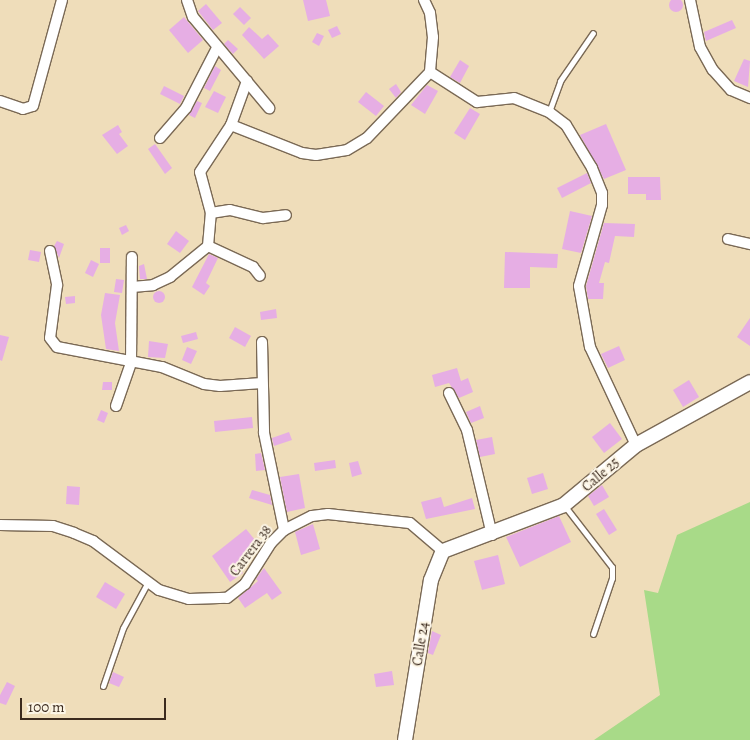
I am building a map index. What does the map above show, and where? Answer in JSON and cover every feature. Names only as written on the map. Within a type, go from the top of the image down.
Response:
[{"type":"street","points":[[0,102],[23,109],[33,106],[62,0]]},
{"type":"street","points":[[187,0],[193,17],[269,108]]},
{"type":"street","points":[[230,125],[302,153],[316,155],[346,150],[367,138],[430,72],[433,37],[430,13],[424,0]]},
{"type":"street","points":[[690,0],[700,47],[713,70],[731,90],[750,98]]},
{"type":"street","points":[[160,138],[186,108],[217,48]]},
{"type":"street","points":[[430,72],[472,100],[514,98],[549,112],[566,126],[592,168],[602,193],[602,205],[579,286],[590,347],[636,445]]},
{"type":"street","points":[[132,288],[153,284],[170,277],[208,246],[211,213],[200,172],[230,125],[247,80]]},
{"type":"street","points":[[211,213],[230,210],[263,218],[286,215]]},
{"type":"street","points":[[728,239],[750,244]]},
{"type":"street","points":[[208,246],[253,267],[260,276]]},
{"type":"street","points":[[50,251],[56,285],[50,338],[52,344],[131,363],[162,367],[204,384],[220,386],[262,383]]},
{"type":"street","points":[[116,406],[131,363],[132,257]]},
{"type":"street","points":[[262,342],[264,433],[284,530]]},
{"type":"street","name":"Calle 25","points":[[444,551],[492,535],[564,505],[636,445],[750,382]]},
{"type":"street","points":[[449,393],[467,430],[492,535]]},
{"type":"street","name":"Carrera 38","points":[[0,525],[53,526],[74,533],[93,541],[159,590],[189,599],[226,598],[245,584],[271,543],[284,530],[312,516],[328,514],[410,522],[444,551]]},
{"type":"street","name":"Calle 24","points":[[408,739],[431,580],[444,551]]},
{"type":"lane","points":[[549,112],[560,82],[592,33]]},
{"type":"lane","points":[[564,505],[608,558],[612,567],[612,578],[593,634]]},
{"type":"lane","points":[[103,686],[123,628],[148,582]]},
{"type":"green space","points":[[750,502],[750,740],[594,740],[660,695],[644,590],[658,593],[677,535]]},
{"type":"building","points":[[673,-2],[679,-2],[683,5],[679,12],[673,12],[669,8],[669,2]]},
{"type":"building","points":[[303,0],[326,0],[330,16],[308,21]]},
{"type":"building","points":[[206,4],[222,23],[213,30],[198,11]]},
{"type":"building","points":[[240,7],[251,18],[244,25],[233,14]]},
{"type":"building","points":[[184,17],[203,40],[188,53],[169,30]]},
{"type":"building","points":[[732,20],[736,28],[706,41],[704,32]]},
{"type":"building","points":[[337,26],[341,34],[332,38],[328,30]]},
{"type":"building","points":[[249,27],[262,39],[268,34],[279,46],[264,59],[242,35]]},
{"type":"building","points":[[317,33],[324,36],[319,46],[312,42]]},
{"type":"building","points":[[228,40],[238,49],[233,54],[224,44]]},
{"type":"building","points":[[744,59],[750,61],[748,87],[734,81]]},
{"type":"building","points":[[460,60],[469,66],[460,83],[450,77]]},
{"type":"building","points":[[215,66],[221,70],[210,91],[204,88]]},
{"type":"building","points":[[396,84],[401,92],[396,98],[389,89]]},
{"type":"building","points":[[427,85],[438,91],[425,114],[411,105]]},
{"type":"building","points":[[164,86],[184,96],[180,104],[160,94]]},
{"type":"building","points":[[214,91],[226,97],[218,113],[205,107]]},
{"type":"building","points":[[366,92],[384,106],[376,116],[358,102]]},
{"type":"building","points":[[197,101],[202,103],[195,118],[189,115]]},
{"type":"building","points":[[470,108],[480,114],[465,140],[454,133]]},
{"type":"building","points":[[606,124],[626,170],[604,179],[580,135]]},
{"type":"building","points":[[118,125],[122,132],[119,134],[128,146],[117,154],[102,135]]},
{"type":"building","points":[[155,144],[172,168],[165,174],[148,149]]},
{"type":"building","points":[[587,173],[591,183],[562,198],[557,188]]},
{"type":"building","points":[[628,177],[660,177],[661,200],[646,200],[646,194],[628,194]]},
{"type":"building","points":[[570,211],[592,216],[581,253],[562,249]]},
{"type":"building","points":[[604,223],[635,224],[634,237],[615,236],[609,263],[605,262],[599,283],[604,283],[603,299],[588,299],[586,286]]},
{"type":"building","points":[[126,225],[129,231],[122,235],[119,228]]},
{"type":"building","points":[[176,231],[189,241],[180,253],[167,244]]},
{"type":"building","points":[[57,241],[64,244],[59,258],[54,246]]},
{"type":"building","points":[[100,248],[110,248],[110,263],[100,263]]},
{"type":"building","points":[[30,250],[41,252],[39,262],[28,260]]},
{"type":"building","points":[[505,252],[558,254],[557,268],[530,267],[530,288],[504,288]]},
{"type":"building","points":[[209,254],[218,258],[206,283],[210,286],[204,295],[192,287]]},
{"type":"building","points":[[91,260],[99,264],[93,277],[85,273]]},
{"type":"building","points":[[144,264],[147,279],[140,279],[139,266]]},
{"type":"building","points":[[116,279],[124,280],[122,293],[114,292]]},
{"type":"building","points":[[157,291],[161,291],[165,297],[161,303],[157,303],[153,299],[153,295]]},
{"type":"building","points":[[105,293],[120,295],[115,323],[119,351],[106,349],[101,315]]},
{"type":"building","points":[[75,296],[75,303],[66,304],[65,297]]},
{"type":"building","points":[[276,309],[277,318],[261,320],[260,312]]},
{"type":"building","points":[[750,318],[750,346],[737,337]]},
{"type":"building","points":[[235,327],[251,336],[245,347],[229,338]]},
{"type":"building","points":[[196,332],[198,339],[183,343],[181,336]]},
{"type":"building","points":[[0,335],[9,337],[2,361],[0,360]]},
{"type":"building","points":[[149,341],[168,344],[165,358],[148,357]]},
{"type":"building","points":[[619,346],[625,360],[608,368],[601,354]]},
{"type":"building","points":[[187,347],[197,351],[191,364],[182,360]]},
{"type":"building","points":[[457,368],[461,381],[468,378],[473,392],[459,398],[449,383],[435,387],[432,375]]},
{"type":"building","points":[[689,380],[699,397],[683,407],[673,390]]},
{"type":"building","points":[[103,382],[112,382],[112,390],[102,390]]},
{"type":"building","points":[[480,406],[484,418],[471,423],[466,412]]},
{"type":"building","points":[[101,410],[108,413],[104,423],[97,420]]},
{"type":"building","points":[[252,417],[253,428],[215,432],[214,421]]},
{"type":"building","points":[[610,423],[622,439],[604,453],[592,437]]},
{"type":"building","points":[[289,432],[292,440],[274,446],[272,438]]},
{"type":"building","points":[[492,437],[495,454],[480,457],[476,440]]},
{"type":"building","points":[[261,453],[265,470],[256,471],[255,454]]},
{"type":"building","points":[[335,460],[336,468],[315,471],[314,463]]},
{"type":"building","points":[[358,461],[362,474],[352,477],[349,463]]},
{"type":"building","points":[[543,473],[548,489],[532,494],[527,478]]},
{"type":"building","points":[[299,474],[305,508],[287,512],[280,477]]},
{"type":"building","points":[[602,485],[609,497],[594,506],[588,496]]},
{"type":"building","points":[[67,486],[80,487],[79,505],[66,504]]},
{"type":"building","points":[[252,490],[270,495],[272,505],[249,498]]},
{"type":"building","points":[[441,497],[444,507],[472,498],[475,509],[426,519],[421,502]]},
{"type":"building","points":[[604,509],[617,530],[609,535],[596,514]]},
{"type":"building","points":[[559,516],[571,542],[520,567],[506,537]]},
{"type":"building","points":[[313,524],[320,549],[301,555],[295,532]]},
{"type":"building","points":[[246,529],[259,545],[237,563],[243,573],[230,582],[212,556]]},
{"type":"building","points":[[498,555],[505,584],[482,590],[474,561]]},
{"type":"building","points":[[264,568],[282,593],[272,600],[267,593],[245,608],[238,598],[258,581],[256,579]]},
{"type":"building","points":[[105,582],[125,594],[116,609],[96,597]]},
{"type":"building","points":[[432,631],[441,635],[433,655],[428,653]]},
{"type":"building","points":[[392,671],[394,685],[376,687],[374,674]]},
{"type":"building","points":[[113,672],[124,677],[119,687],[109,683]]},
{"type":"building","points":[[7,682],[15,686],[6,705],[0,703],[0,695]]}]
